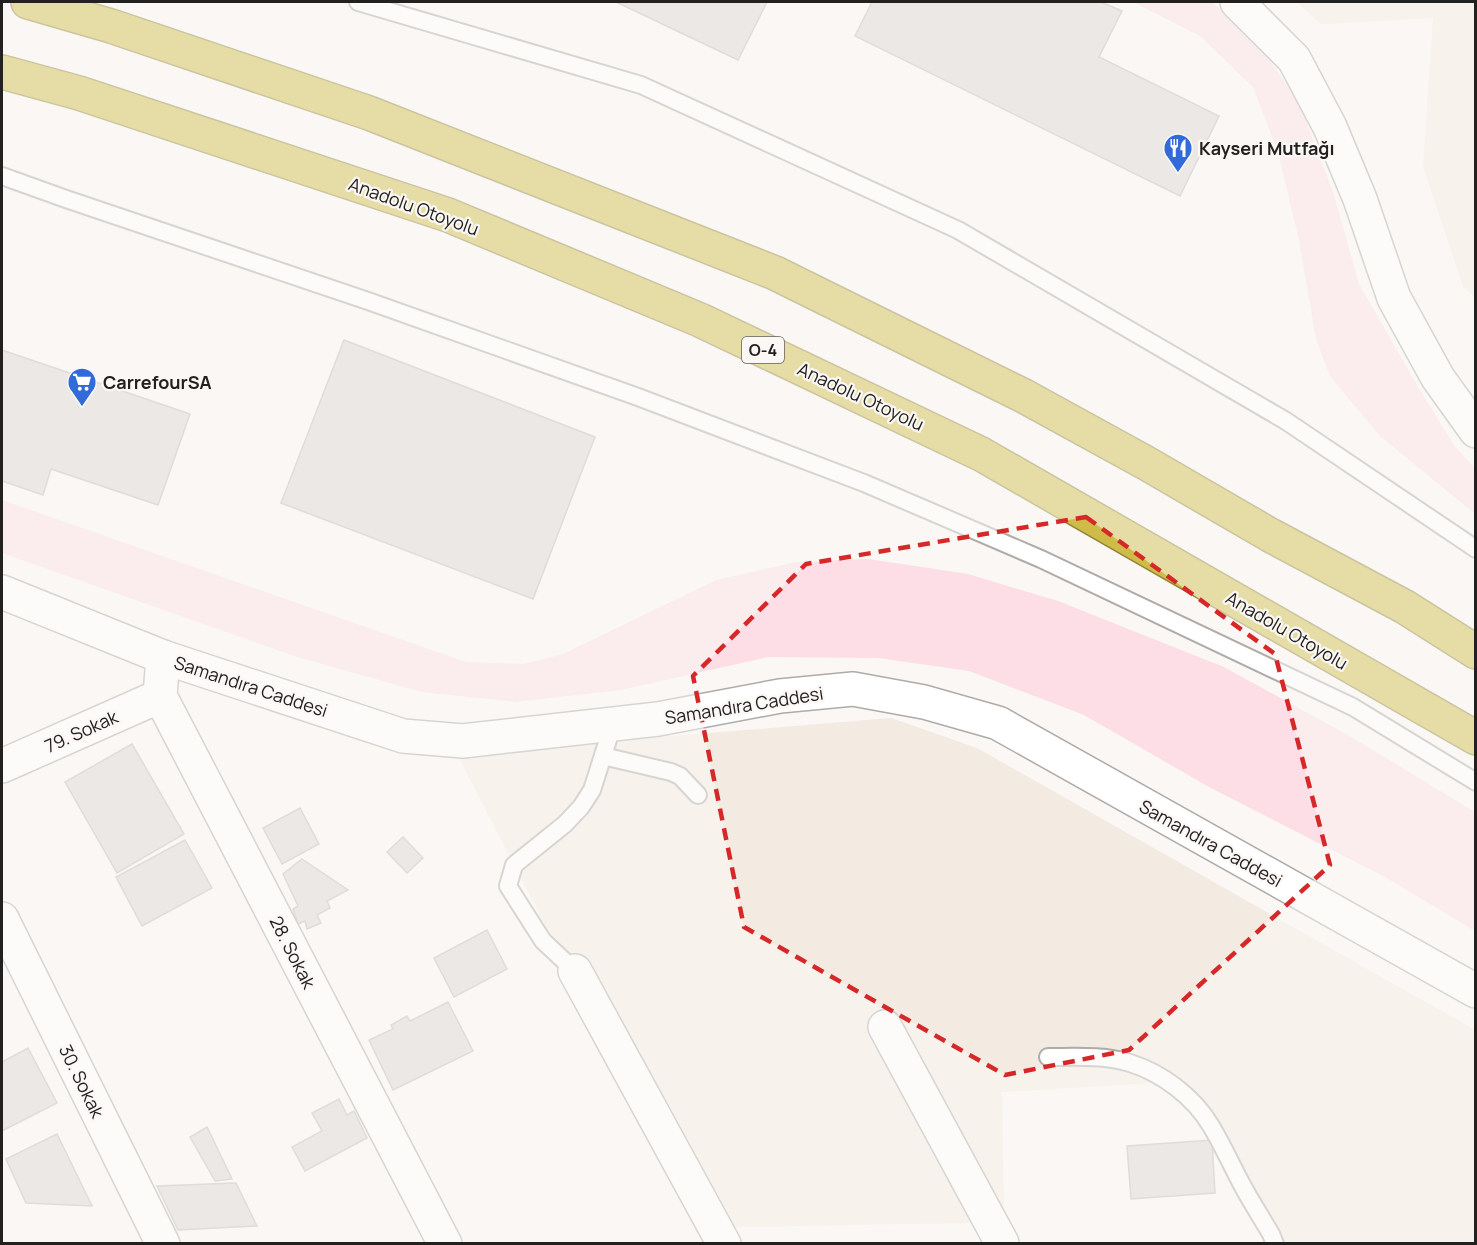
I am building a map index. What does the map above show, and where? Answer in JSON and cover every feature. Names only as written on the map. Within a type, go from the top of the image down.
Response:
[{"type":"highway","points":[[28,2],[111,26],[369,113],[775,273],[1024,396],[1270,535],[1405,607],[1476,652]]},
{"type":"highway","name":"Anadolu Otoyolu","points":[[2,72],[79,93],[448,215],[700,320],[981,454],[1476,738]]},
{"type":"main road","points":[[1237,2],[1294,59],[1330,127],[1360,199],[1394,298],[1438,378],[1476,431]]},
{"type":"main road","name":"Samandıra Caddesi","points":[[2,592],[164,657],[403,736],[463,741],[658,718],[780,696],[853,689],[924,702],[998,723],[1476,991]]},
{"type":"main road","points":[[160,696],[164,657]]},
{"type":"main road","name":"79. Sokak","points":[[2,766],[160,696]]},
{"type":"main road","name":"28. Sokak","points":[[160,696],[445,1244]]},
{"type":"main road","name":"30. Sokak","points":[[2,919],[163,1244]]},
{"type":"main road","points":[[575,971],[724,1244]]},
{"type":"main road","points":[[885,1027],[1002,1243]]},
{"type":"main road","points":[[990,1244],[1014,1244]]},
{"type":"lane","points":[[358,2],[641,84],[958,230],[1286,421],[1476,549]]},
{"type":"lane","points":[[2,176],[66,200],[379,305],[638,397],[864,483],[1041,559],[1353,707],[1476,782]]},
{"type":"lane","points":[[575,971],[543,941],[508,886],[514,865],[565,824],[581,807],[592,790],[612,724]]},
{"type":"lane","points":[[603,756],[671,772],[680,776],[698,795]]},
{"type":"lane","points":[[1048,1057],[1088,1057],[1129,1062],[1159,1076],[1181,1091],[1195,1104],[1211,1125],[1275,1244]]},
{"type":"highlighted area","points":[[1086,517],[1275,654],[1330,865],[1129,1050],[1005,1075],[744,927],[693,676],[806,564]]},
{"type":"shaded area","points":[[1133,2],[1212,2],[1265,54],[1299,103],[1333,192],[1359,284],[1455,447],[1475,468],[1475,514],[1380,436],[1330,376],[1316,339],[1299,240],[1278,152],[1253,87],[1200,36]]},
{"type":"shaded area","points":[[1297,2],[1475,2],[1475,297],[1463,287],[1423,167],[1433,18],[1321,24]]},
{"type":"shaded area","points":[[2,500],[466,662],[524,664],[563,654],[716,580],[796,562],[869,559],[968,574],[1058,601],[1224,667],[1353,738],[1475,812],[1475,931],[1385,877],[1209,787],[1084,715],[969,671],[878,658],[768,657],[620,690],[516,702],[422,692],[297,657],[2,553]]},
{"type":"shaded area","points":[[891,718],[977,748],[1475,1030],[1475,1243],[1270,1243],[1184,1081],[1002,1092],[1004,1222],[701,1228],[457,754]]},
{"type":"building","points":[[616,2],[767,2],[738,60]]},
{"type":"building","points":[[872,2],[1101,2],[1122,11],[1099,57],[1219,116],[1180,196],[855,36]]},
{"type":"building","points":[[344,340],[595,437],[533,599],[281,503]]},
{"type":"building","points":[[2,350],[190,414],[158,505],[51,469],[43,495],[2,481]]},
{"type":"building","points":[[132,744],[184,834],[117,873],[65,782]]},
{"type":"building","points":[[300,808],[319,844],[282,864],[263,828]]},
{"type":"building","points":[[403,837],[423,858],[407,873],[387,852]]},
{"type":"building","points":[[185,840],[212,888],[142,926],[116,877]]},
{"type":"building","points":[[302,859],[348,890],[327,901],[330,908],[317,915],[321,923],[307,929],[305,921],[298,924],[293,909],[298,906],[283,874]]},
{"type":"building","points":[[487,930],[507,969],[454,997],[434,958]]},
{"type":"building","points":[[448,1002],[473,1051],[393,1090],[369,1040],[393,1029],[391,1025],[407,1016],[410,1021]]},
{"type":"building","points":[[28,1048],[57,1103],[2,1131],[2,1062]]},
{"type":"building","points":[[339,1099],[347,1115],[354,1111],[367,1138],[305,1171],[292,1147],[322,1131],[312,1113]]},
{"type":"building","points":[[207,1127],[232,1179],[215,1181],[190,1137]]},
{"type":"building","points":[[57,1134],[92,1206],[26,1203],[6,1159]]},
{"type":"building","points":[[1212,1140],[1215,1193],[1131,1199],[1127,1146]]},
{"type":"building","points":[[236,1183],[257,1226],[178,1230],[157,1186]]},
{"type":"place","name":"Kayseri Mutfağı","points":[[1178,174]]},
{"type":"place","name":"CarrefourSA","points":[[82,408]]}]
